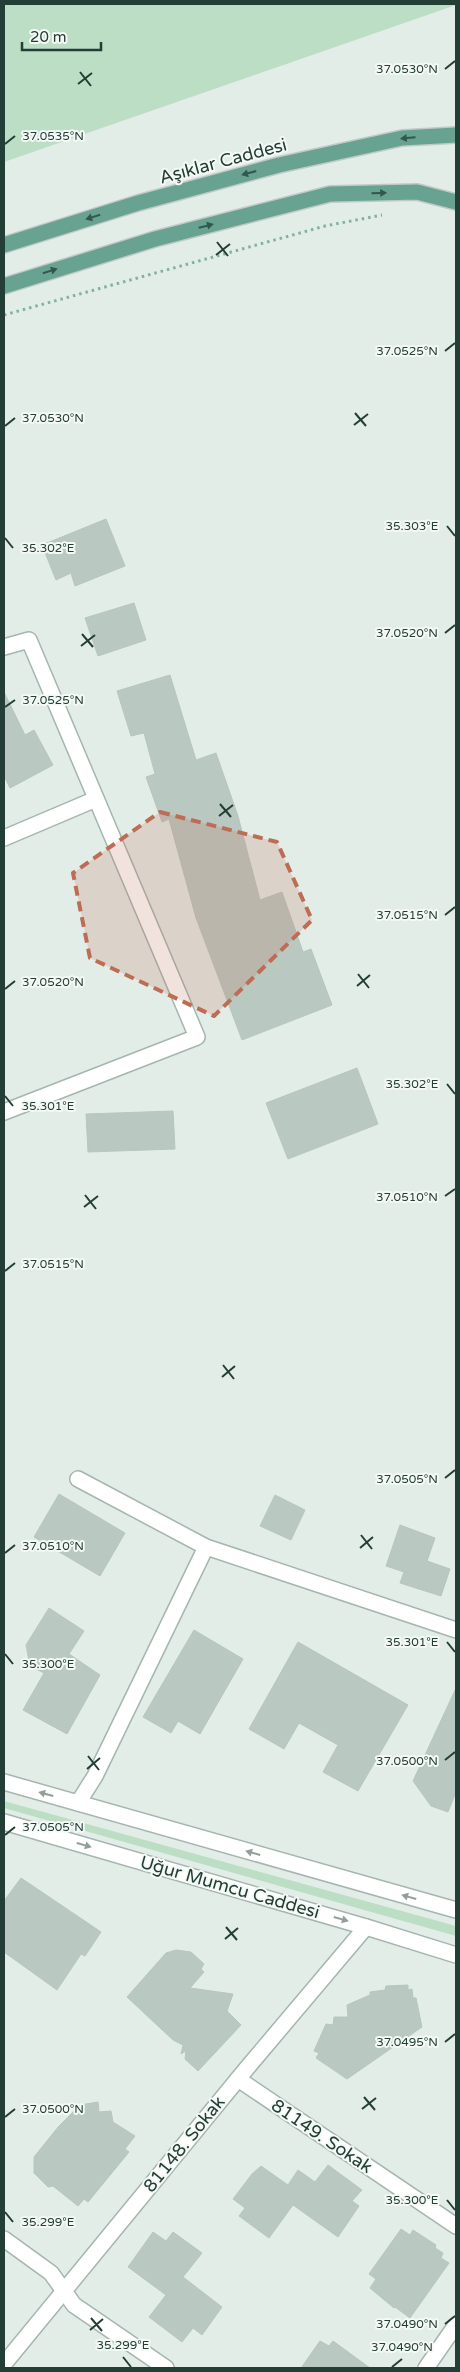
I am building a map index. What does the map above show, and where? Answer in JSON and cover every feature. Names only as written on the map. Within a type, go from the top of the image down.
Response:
[{"type":"main road","name":"Aşıklar Caddesi","points":[[4,245],[138,203],[279,165],[402,138],[456,135]]},
{"type":"main road","points":[[4,286],[156,239],[330,194],[417,192],[456,202]]},
{"type":"street","points":[[4,647],[29,640],[197,1037],[4,1112]]},
{"type":"street","points":[[4,838],[96,799]]},
{"type":"street","points":[[78,1479],[206,1547],[456,1630]]},
{"type":"street","points":[[78,1803],[95,1776],[206,1547]]},
{"type":"street","points":[[4,1782],[456,1910]]},
{"type":"street","name":"Uğur Mumcu Caddesi","points":[[4,1822],[456,1955]]},
{"type":"street","name":"81148. Sokak","points":[[4,2364],[238,2079],[366,1927]]},
{"type":"street","name":"81149. Sokak","points":[[238,2079],[456,2226]]},
{"type":"street","points":[[4,2239],[51,2272],[65,2289],[74,2305],[166,2368]]},
{"type":"street","points":[[426,2368],[456,2325]]},
{"type":"path","points":[[4,315],[325,226],[387,215]]},
{"type":"highlighted area","points":[[160,812],[277,842],[312,920],[214,1016],[90,958],[73,873]]},
{"type":"green space","points":[[4,4],[456,4],[456,5],[4,162]]},
{"type":"green space","points":[[4,1801],[456,1926],[456,1936],[4,1808]]},
{"type":"building","points":[[106,519],[125,566],[75,586],[71,573],[56,580],[42,545]]},
{"type":"building","points":[[134,603],[146,640],[98,656],[85,618]]},
{"type":"building","points":[[170,675],[196,760],[216,753],[238,816],[260,900],[282,892],[303,952],[311,949],[332,1005],[242,1040],[196,918],[169,819],[162,822],[146,777],[155,774],[144,733],[131,736],[117,691]]},
{"type":"building","points":[[4,692],[25,735],[34,730],[53,765],[10,788],[4,776]]},
{"type":"building","points":[[357,1068],[378,1124],[288,1159],[266,1103]]},
{"type":"building","points":[[173,1111],[175,1149],[88,1152],[86,1114]]},
{"type":"building","points":[[59,1494],[125,1533],[100,1576],[34,1537]]},
{"type":"building","points":[[275,1495],[305,1510],[291,1540],[260,1526]]},
{"type":"building","points":[[400,1525],[435,1538],[427,1561],[450,1569],[441,1596],[400,1583],[404,1572],[386,1566]]},
{"type":"building","points":[[49,1608],[84,1631],[69,1654],[100,1675],[67,1734],[23,1710],[44,1673],[30,1666],[26,1645]]},
{"type":"building","points":[[194,1630],[243,1659],[200,1734],[178,1721],[171,1733],[143,1717]]},
{"type":"building","points":[[298,1642],[408,1705],[358,1791],[323,1772],[338,1745],[299,1723],[284,1749],[249,1729]]},
{"type":"building","points":[[456,1688],[456,1792],[448,1812],[431,1806],[413,1781]]},
{"type":"building","points":[[21,1878],[101,1932],[85,1956],[81,1954],[57,1990],[4,1952],[4,1901]]},
{"type":"building","points":[[176,1950],[191,1952],[204,1964],[201,1969],[204,1972],[190,1988],[233,1994],[227,2011],[241,2025],[198,2071],[185,2059],[186,2051],[181,2054],[183,2045],[173,2040],[127,1997],[166,1953]]},
{"type":"building","points":[[408,1985],[408,1990],[412,1989],[413,1998],[416,1998],[422,2027],[347,2079],[316,2058],[319,2053],[314,2051],[326,2024],[333,2025],[334,2017],[348,2017],[347,2005],[370,1995],[370,1992],[385,1990],[386,1986]]},
{"type":"building","points":[[98,2102],[99,2112],[111,2111],[113,2122],[135,2136],[125,2149],[129,2152],[88,2202],[84,2199],[78,2206],[53,2186],[48,2187],[34,2173],[34,2157],[59,2126],[80,2105]]},
{"type":"building","points":[[328,2165],[362,2190],[352,2201],[359,2206],[338,2237],[293,2205],[269,2238],[239,2216],[245,2208],[233,2199],[252,2174],[261,2166],[288,2185],[298,2170],[315,2182]]},
{"type":"building","points":[[401,2229],[410,2235],[413,2230],[436,2245],[435,2248],[443,2253],[441,2258],[449,2263],[410,2318],[394,2308],[370,2288],[376,2279],[369,2274]]},
{"type":"building","points":[[153,2232],[166,2241],[173,2232],[202,2253],[183,2277],[222,2307],[202,2335],[193,2328],[182,2342],[149,2317],[166,2295],[128,2267]]},
{"type":"building","points":[[320,2341],[329,2346],[333,2341],[370,2368],[301,2368]]}]
